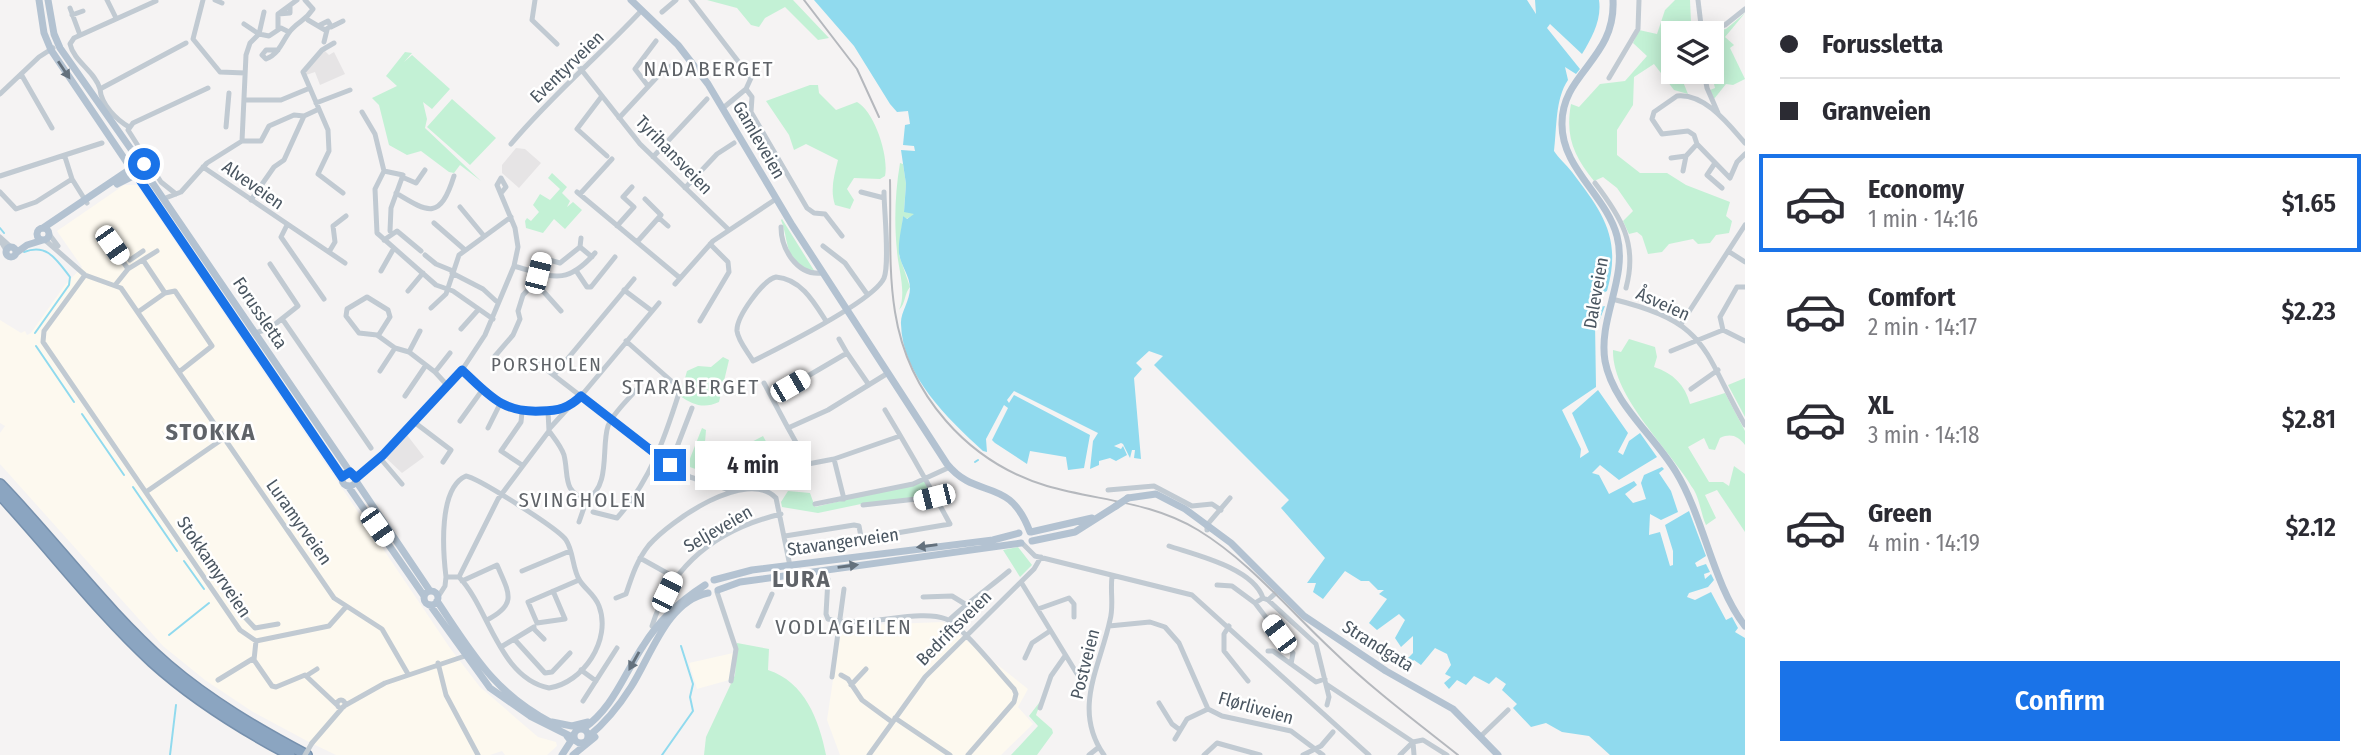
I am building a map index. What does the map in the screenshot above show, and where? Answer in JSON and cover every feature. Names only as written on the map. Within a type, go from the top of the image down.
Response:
[{"type":"highway","points":[[0,484],[158,657],[214,701],[306,755]]},
{"type":"highway","points":[[0,495],[113,623],[153,662],[210,707],[290,755]]},
{"type":"main road","name":"Forussletta","points":[[39,0],[44,33],[85,84],[140,162],[432,597],[499,687],[513,700],[553,725]]},
{"type":"main road","name":"Gamleveien","points":[[631,0],[691,61],[723,108],[822,272],[950,467],[968,482],[1007,495],[1021,514],[1031,537]]},
{"type":"main road","name":"Daleveien","points":[[1613,0],[1608,38],[1569,93],[1562,124],[1571,160],[1607,211],[1620,249],[1604,342],[1612,384],[1682,483],[1732,606],[1745,626]]},
{"type":"main road","name":"Forussletta","points":[[48,2],[55,48],[133,173],[342,477],[353,478]]},
{"type":"main road","points":[[8,253],[45,235],[86,202],[133,173],[140,162]]},
{"type":"main road","points":[[133,173],[145,172]]},
{"type":"main road","name":"Strandgata","points":[[1128,498],[1151,494],[1172,501],[1208,527],[1311,621],[1453,709],[1498,755]]},
{"type":"main road","name":"Stavangerveien","points":[[568,755],[594,738],[632,686],[670,620],[700,595],[740,582],[1022,544],[1031,537],[1096,518],[1128,498]]},
{"type":"main road","points":[[1021,514],[1022,544]]},
{"type":"main road","name":"Stavangerveien","points":[[705,585],[714,580],[790,566],[994,540],[1020,533],[1031,537]]},
{"type":"main road","points":[[568,755],[577,734],[608,706],[645,643],[668,613],[705,585],[713,592],[719,584],[714,580]]},
{"type":"main road","name":"Forussletta","points":[[432,597],[459,648],[495,692],[553,725],[586,740]]},
{"type":"main road","points":[[553,725],[572,726],[585,723],[608,706]]},
{"type":"main road","name":"Stavangerveien","points":[[568,755],[610,716]]},
{"type":"main road","points":[[553,725],[571,741],[568,755]]},
{"type":"main road","points":[[577,734],[586,740]]},
{"type":"street","points":[[107,0],[116,18]]},
{"type":"street","points":[[203,0],[193,39],[220,72],[245,73]]},
{"type":"street","points":[[215,0],[222,3]]},
{"type":"street","points":[[278,29],[278,14],[297,0]]},
{"type":"street","points":[[278,50],[289,32],[307,20],[313,9],[304,0]]},
{"type":"street","points":[[535,0],[532,20],[557,44]]},
{"type":"street","points":[[662,12],[676,0]]},
{"type":"street","points":[[691,0],[750,75],[751,81],[746,89],[723,108]]},
{"type":"street","points":[[1609,78],[1638,29],[1640,0]]},
{"type":"street","points":[[1698,0],[1700,21]]},
{"type":"street","points":[[156,1],[79,35],[71,41],[71,49],[95,77],[100,96],[115,117],[129,127],[131,137],[144,152],[159,180],[176,194]]},
{"type":"street","points":[[70,8],[79,35]]},
{"type":"street","points":[[1724,24],[1745,9]]},
{"type":"street","points":[[72,15],[83,10]]},
{"type":"street","name":"Eventyrveien","points":[[512,144],[580,68],[607,48],[642,10]]},
{"type":"street","points":[[242,141],[247,51],[259,34],[264,12]]},
{"type":"street","points":[[307,20],[329,29]]},
{"type":"street","points":[[324,42],[329,29],[343,21]]},
{"type":"street","points":[[244,24],[259,34],[269,36],[278,29]]},
{"type":"street","points":[[278,29],[289,32]]},
{"type":"street","points":[[648,86],[635,69],[656,41]]},
{"type":"street","points":[[100,89],[186,43]]},
{"type":"street","points":[[334,43],[322,50],[304,70],[328,130],[329,148],[318,174],[343,193]]},
{"type":"street","points":[[0,94],[55,48]]},
{"type":"street","points":[[619,118],[648,86],[676,63]]},
{"type":"street","name":"Tyrihansveien","points":[[580,68],[653,157],[729,230]]},
{"type":"street","points":[[21,74],[52,128]]},
{"type":"street","points":[[85,84],[95,77]]},
{"type":"street","points":[[1706,84],[1718,113],[1745,144]]},
{"type":"street","points":[[129,127],[208,88]]},
{"type":"street","points":[[244,100],[281,100],[310,88]]},
{"type":"street","points":[[746,89],[752,97],[751,112],[807,208],[814,214],[825,214],[842,236]]},
{"type":"street","points":[[251,200],[274,167],[284,160],[304,117],[318,106],[350,90]]},
{"type":"street","points":[[226,127],[229,93]]},
{"type":"street","points":[[198,94],[201,102]]},
{"type":"street","points":[[1718,113],[1684,95],[1677,96],[1654,112],[1652,120],[1657,131],[1665,135],[1688,131],[1694,135],[1697,144],[1731,182],[1737,162],[1745,154]]},
{"type":"street","points":[[602,96],[577,129],[610,158],[579,193],[680,278]]},
{"type":"street","points":[[653,157],[707,99]]},
{"type":"street","points":[[228,108],[244,108]]},
{"type":"street","points":[[362,112],[375,134],[384,171],[375,189],[374,227],[384,240],[440,287],[448,289],[493,319]]},
{"type":"street","points":[[168,206],[203,167],[242,141],[261,141],[267,128],[294,115],[304,117]]},
{"type":"street","points":[[0,176],[65,157],[102,142]]},
{"type":"street","points":[[685,188],[717,154],[734,143]]},
{"type":"street","points":[[1684,171],[1686,156],[1697,144]]},
{"type":"street","points":[[1671,158],[1686,156]]},
{"type":"street","points":[[65,157],[72,179],[86,202]]},
{"type":"street","points":[[1715,163],[1707,175],[1722,188]]},
{"type":"street","name":"Alveveien","points":[[203,167],[345,263]]},
{"type":"street","points":[[384,171],[400,172],[402,177],[416,183],[425,170]]},
{"type":"street","points":[[396,193],[424,210],[433,210],[439,205],[454,176]]},
{"type":"street","points":[[390,231],[396,193],[402,177]]},
{"type":"street","points":[[0,192],[16,209],[36,202],[72,179]]},
{"type":"street","name":"Daleveien","points":[[1595,183],[1619,218],[1630,249],[1630,272],[1626,288]]},
{"type":"street","points":[[617,226],[634,207],[623,197],[632,187]]},
{"type":"street","points":[[353,478],[380,458],[462,370],[493,319],[514,266],[518,247],[502,192]]},
{"type":"street","points":[[826,321],[801,288],[776,277],[762,285],[739,321],[738,335],[753,361],[826,321],[846,309],[867,294],[885,276],[884,195],[861,192]]},
{"type":"street","points":[[163,199],[176,194]]},
{"type":"street","points":[[637,242],[661,215],[645,199]]},
{"type":"street","points":[[675,284],[710,244],[776,199]]},
{"type":"street","points":[[460,207],[484,236]]},
{"type":"street","points":[[329,252],[335,242],[334,224],[346,216]]},
{"type":"street","points":[[431,308],[448,289],[459,255],[484,236],[490,236],[511,218]]},
{"type":"street","points":[[659,218],[668,226]]},
{"type":"street","points":[[433,223],[465,250]]},
{"type":"street","name":"Alveveien","points":[[286,225],[281,237],[324,299]]},
{"type":"street","points":[[1681,324],[1745,225]]},
{"type":"street","points":[[781,227],[783,246],[790,257],[809,272],[822,272]]},
{"type":"street","points":[[384,240],[397,231],[436,264],[483,289],[496,301]]},
{"type":"street","points":[[45,235],[85,275],[116,284],[128,269],[157,251]]},
{"type":"street","points":[[495,356],[513,335],[520,319],[518,311],[525,292],[535,282],[542,258],[560,263],[580,247],[581,238]]},
{"type":"street","points":[[0,239],[8,253]]},
{"type":"street","points":[[108,239],[128,269]]},
{"type":"street","points":[[700,321],[729,272],[728,262],[710,244]]},
{"type":"street","points":[[823,246],[845,263],[867,294]]},
{"type":"street","points":[[514,266],[558,278],[577,272],[594,255],[580,247]]},
{"type":"street","points":[[381,271],[394,248]]},
{"type":"street","points":[[1620,249],[1630,249]]},
{"type":"street","points":[[130,260],[143,251]]},
{"type":"street","points":[[1728,251],[1745,262]]},
{"type":"street","points":[[588,295],[590,288],[615,257]]},
{"type":"street","points":[[143,260],[166,293]]},
{"type":"street","points":[[254,333],[269,329],[283,320],[295,310],[298,303],[270,264]]},
{"type":"street","points":[[577,272],[590,288]]},
{"type":"street","points":[[408,291],[423,273]]},
{"type":"street","name":"Stokkamyrveien","points":[[85,275],[44,331],[43,342],[240,629],[256,640],[329,626],[345,608]]},
{"type":"street","points":[[554,375],[634,279]]},
{"type":"street","points":[[535,282],[561,311]]},
{"type":"street","name":"Luramyrveien","points":[[116,284],[138,312],[334,598],[345,608],[382,629],[408,674]]},
{"type":"street","points":[[1723,330],[1720,312],[1737,287],[1745,287]]},
{"type":"street","points":[[138,312],[172,289],[177,293],[212,347],[179,372]]},
{"type":"street","points":[[624,290],[652,311]]},
{"type":"street","points":[[378,336],[390,317],[388,310],[367,298],[347,310],[346,316],[359,333],[378,336],[395,348],[409,352],[435,372],[447,386]]},
{"type":"street","name":"Åsveien","points":[[1612,299],[1681,324],[1699,339],[1718,370],[1745,425]]},
{"type":"street","points":[[460,579],[499,498],[514,476],[550,429],[659,303]]},
{"type":"street","points":[[461,329],[478,310]]},
{"type":"street","points":[[283,320],[371,448]]},
{"type":"street","points":[[261,343],[269,329]]},
{"type":"street","points":[[1699,339],[1723,330],[1745,341]]},
{"type":"street","points":[[409,352],[420,331]]},
{"type":"street","points":[[839,339],[869,385]]},
{"type":"street","name":"Åsveien","points":[[1671,351],[1699,339]]},
{"type":"street","points":[[593,512],[606,513],[618,520],[639,492],[657,456],[679,389],[626,341]]},
{"type":"street","points":[[380,371],[395,348]]},
{"type":"street","points":[[435,372],[450,353]]},
{"type":"street","points":[[772,397],[847,353]]},
{"type":"street","points":[[534,360],[657,456],[690,477],[730,490],[764,490],[776,498],[790,566]]},
{"type":"street","points":[[405,396],[426,365]]},
{"type":"street","points":[[462,370],[500,404],[522,412],[548,411],[570,406]]},
{"type":"street","points":[[1691,389],[1718,370]]},
{"type":"street","points":[[788,428],[828,410],[888,373]]},
{"type":"street","points":[[764,383],[808,464],[834,459],[900,436]]},
{"type":"street","points":[[460,421],[483,389]]},
{"type":"street","points":[[579,522],[587,499],[593,495],[602,473],[611,420],[636,390]]},
{"type":"street","points":[[488,428],[500,404]]},
{"type":"street","points":[[670,465],[692,408]]},
{"type":"street","points":[[785,536],[854,525],[859,526],[861,537],[867,538],[950,524],[934,497],[927,478],[885,410]]},
{"type":"street","points":[[548,411],[550,429],[564,454],[568,488],[573,494],[587,499]]},
{"type":"street","points":[[522,412],[521,422],[501,451],[522,465]]},
{"type":"street","points":[[414,422],[451,450],[443,463]]},
{"type":"street","points":[[146,492],[224,438]]},
{"type":"street","points":[[380,458],[402,484]]},
{"type":"street","points":[[834,459],[844,499]]},
{"type":"street","points":[[815,504],[927,478],[950,467]]},
{"type":"street","points":[[432,597],[445,586],[442,531],[456,483],[466,476],[472,477],[499,498],[534,514],[561,534],[570,551],[579,580],[597,600],[602,621],[597,650],[569,683],[559,687],[539,686],[520,672],[501,647],[460,579]]},
{"type":"street","points":[[1108,490],[1154,485],[1192,506],[1212,504],[1221,510]]},
{"type":"street","points":[[616,598],[626,594],[639,558],[664,532],[730,490]]},
{"type":"street","points":[[863,505],[934,497]]},
{"type":"street","points":[[1208,527],[1230,498]]},
{"type":"street","name":"Seljeveien","points":[[652,626],[674,577],[695,554],[753,522],[781,514]]},
{"type":"street","points":[[1031,537],[1040,557]]},
{"type":"street","points":[[1022,544],[1029,552],[1040,557],[1112,577],[1184,591],[1201,601],[1369,755]]},
{"type":"street","points":[[1169,547],[1236,570],[1316,644],[1329,696],[1326,705]]},
{"type":"street","points":[[522,571],[570,551]]},
{"type":"street","name":"Bedriftsveien","points":[[869,755],[925,677],[1021,582],[1040,557]]},
{"type":"street","name":"Seljeveien","points":[[639,558],[674,577]]},
{"type":"street","points":[[446,577],[460,579],[497,565],[509,603],[503,611],[487,620]]},
{"type":"street","points":[[949,620],[965,604],[1009,571]]},
{"type":"street","points":[[502,577],[511,575]]},
{"type":"street","name":"Postveien","points":[[1104,755],[1090,724],[1088,698],[1109,626],[1112,577]]},
{"type":"street","points":[[828,579],[828,619],[840,621],[929,617],[949,620],[1016,694],[1014,702],[968,755]]},
{"type":"street","points":[[553,592],[565,619],[537,623],[528,602],[579,580]]},
{"type":"street","points":[[1021,582],[1082,682]]},
{"type":"street","points":[[1217,585],[1232,586],[1255,603],[1293,653],[1292,664]]},
{"type":"street","points":[[832,677],[844,589]]},
{"type":"street","points":[[1255,603],[1278,591]]},
{"type":"street","points":[[713,592],[736,649],[731,681]]},
{"type":"street","points":[[758,626],[772,594]]},
{"type":"street","points":[[923,597],[952,596],[965,604]]},
{"type":"street","points":[[1038,609],[1069,598],[1074,604],[1074,617]]},
{"type":"street","points":[[660,606],[668,613]]},
{"type":"street","points":[[241,613],[256,628],[278,624]]},
{"type":"street","name":"Flørliveien","points":[[1109,626],[1150,622],[1169,629],[1179,643],[1208,709],[1222,716],[1291,731],[1323,755]]},
{"type":"street","points":[[1229,626],[1224,634],[1224,650],[1248,678]]},
{"type":"street","points":[[501,647],[534,628],[544,639]]},
{"type":"street","points":[[1025,658],[1032,643],[1051,631]]},
{"type":"street","points":[[515,639],[526,654],[547,673],[570,653]]},
{"type":"street","points":[[256,640],[254,658],[272,686],[306,676],[317,669]]},
{"type":"street","points":[[440,663],[459,648]]},
{"type":"street","points":[[583,701],[617,648]]},
{"type":"street","points":[[1268,651],[1273,651],[1316,682],[1325,681],[1413,742]]},
{"type":"street","points":[[306,676],[329,699],[341,704],[408,674],[465,656]]},
{"type":"street","points":[[1040,709],[1051,676],[1065,656]]},
{"type":"street","points":[[218,680],[254,658]]},
{"type":"street","points":[[440,663],[446,695],[478,755]]},
{"type":"street","points":[[851,685],[866,669]]},
{"type":"street","points":[[581,670],[596,681]]},
{"type":"street","points":[[841,676],[846,676],[865,702],[950,755]]},
{"type":"street","points":[[1159,703],[1180,730]]},
{"type":"street","points":[[306,755],[341,704]]},
{"type":"street","points":[[1175,739],[1189,717],[1208,709]]},
{"type":"street","points":[[1481,736],[1508,710]]},
{"type":"street","points":[[1303,755],[1317,749],[1333,732]]},
{"type":"street","points":[[1400,755],[1413,742],[1423,740],[1447,755]]},
{"type":"street","points":[[1413,742],[1414,755]]},
{"type":"street","points":[[1204,755],[1217,743],[1260,755]]},
{"type":"street","points":[[1089,755],[1099,747]]},
{"type":"shaded area","points":[[324,50],[329,55],[334,52],[345,74],[320,85],[315,72],[306,75],[306,69]]},
{"type":"shaded area","points":[[516,148],[525,149],[541,163],[519,188],[502,173],[502,165]]},
{"type":"shaded area","points":[[124,185],[137,185],[450,648],[480,687],[538,737],[556,742],[557,746],[547,755],[505,755],[502,751],[490,755],[336,755],[309,742],[253,712],[205,680],[163,646],[0,464],[0,433],[5,426],[0,423],[0,320],[21,333],[31,333],[65,285],[82,267],[57,231]]},
{"type":"shaded area","points":[[407,435],[424,457],[402,473],[386,458]]},
{"type":"shaded area","points":[[943,622],[1028,689],[1018,707],[1033,724],[1001,755],[840,755],[827,720],[841,626]]},
{"type":"shaded area","points":[[733,653],[729,680],[697,689],[689,663]]},
{"type":"green space","points":[[707,0],[793,0],[829,38],[818,40],[785,7],[765,18],[759,27],[751,25],[737,8]]},
{"type":"green space","points":[[1675,0],[1690,0],[1691,21],[1661,21],[1665,10]]},
{"type":"green space","points":[[1745,13],[1725,37],[1734,45],[1730,48],[1745,79],[1733,85],[1726,84],[1714,99],[1710,90],[1715,88],[1714,84],[1724,84],[1724,29]]},
{"type":"green space","points":[[1661,22],[1661,73],[1654,64],[1634,77],[1633,105],[1617,130],[1617,155],[1640,173],[1667,173],[1686,185],[1730,202],[1726,216],[1732,221],[1729,233],[1716,235],[1710,243],[1698,244],[1693,239],[1669,244],[1662,252],[1648,254],[1642,236],[1637,232],[1629,234],[1623,221],[1633,211],[1617,188],[1603,177],[1594,181],[1581,163],[1570,136],[1569,116],[1571,104],[1579,107],[1600,84],[1625,81],[1647,56],[1633,43],[1639,30],[1657,34]]},
{"type":"green space","points":[[405,52],[412,53],[404,62],[412,55],[450,89],[432,109],[423,102],[427,119],[425,128],[481,181],[460,165],[454,173],[449,172],[421,151],[407,155],[389,145],[379,105],[372,98],[397,86],[386,76]]},
{"type":"green space","points":[[1669,84],[1684,84],[1688,94],[1674,90]]},
{"type":"green space","points":[[810,85],[818,85],[819,93],[836,110],[857,102],[864,107],[875,125],[883,147],[885,176],[880,179],[854,178],[847,189],[854,200],[850,209],[835,205],[833,183],[838,160],[806,144],[794,150],[789,135],[766,101]]},
{"type":"green space","points":[[452,99],[496,138],[470,165],[427,127]]},
{"type":"green space","points":[[900,163],[903,164],[906,184],[904,211],[914,212],[914,215],[906,219],[903,216],[899,255],[910,287],[899,310],[902,288],[895,218]]},
{"type":"green space","points":[[552,173],[567,187],[562,193],[570,201],[567,207],[573,202],[582,210],[565,229],[554,219],[543,233],[526,228],[527,218],[531,221],[539,212],[533,205],[540,194],[550,200],[560,189],[548,178]]},
{"type":"green space","points":[[782,219],[815,272],[793,258]]},
{"type":"green space","points":[[1629,339],[1655,347],[1657,357],[1654,367],[1677,381],[1690,404],[1725,393],[1745,431],[1745,445],[1737,438],[1728,436],[1720,438],[1715,450],[1709,449],[1704,438],[1688,447],[1709,482],[1723,482],[1729,486],[1734,466],[1745,474],[1745,532],[1717,490],[1705,495],[1716,518],[1706,525],[1694,490],[1632,404],[1615,368],[1613,350],[1621,352]]},
{"type":"green space","points":[[723,357],[729,360],[719,402],[699,405],[680,396],[687,371],[698,366],[711,367]]},
{"type":"green space","points":[[1745,378],[1745,417],[1728,385]]},
{"type":"green space","points":[[702,428],[706,430],[705,442],[709,452],[721,458],[718,477],[687,466]]},
{"type":"green space","points":[[763,436],[781,469],[761,479],[744,446]]},
{"type":"green space","points":[[926,481],[931,496],[861,504],[818,513],[782,507],[781,502],[788,491],[810,493],[815,507]]},
{"type":"green space","points":[[1018,547],[1032,565],[1020,577],[1003,550]]},
{"type":"green space","points":[[737,643],[769,649],[768,670],[792,683],[801,693],[814,716],[826,755],[704,755],[706,737],[735,675]]},
{"type":"green space","points":[[1042,699],[1036,715],[1053,733],[1037,755],[1011,755],[1038,726],[1029,716]]},
{"type":"water","points":[[814,0],[1527,0],[1536,14],[1535,0],[1599,0],[1598,21],[1582,54],[1550,24],[1547,28],[1580,69],[1576,74],[1565,67],[1568,80],[1559,105],[1554,151],[1601,214],[1611,241],[1612,256],[1607,291],[1593,298],[1595,301],[1587,307],[1591,309],[1605,306],[1600,319],[1595,323],[1596,387],[1562,410],[1581,449],[1580,458],[1589,452],[1572,413],[1598,390],[1628,433],[1618,452],[1623,455],[1629,441],[1640,433],[1657,457],[1619,480],[1600,465],[1592,473],[1599,475],[1609,494],[1634,481],[1637,485],[1625,494],[1633,503],[1646,499],[1641,483],[1644,475],[1662,467],[1664,469],[1659,473],[1671,491],[1678,512],[1661,520],[1650,514],[1649,535],[1660,532],[1670,566],[1673,565],[1673,551],[1665,525],[1689,511],[1706,556],[1695,563],[1697,567],[1706,564],[1710,572],[1704,574],[1705,579],[1711,574],[1714,580],[1708,587],[1689,593],[1687,597],[1695,600],[1711,592],[1726,620],[1732,617],[1738,628],[1735,632],[1745,638],[1745,755],[1610,755],[1589,736],[1562,732],[1546,723],[1531,727],[1513,708],[1517,704],[1502,690],[1506,684],[1496,677],[1489,684],[1474,676],[1466,685],[1457,680],[1449,689],[1444,683],[1451,677],[1445,674],[1451,665],[1447,654],[1435,648],[1421,665],[1414,660],[1411,663],[1406,660],[1413,653],[1413,636],[1401,647],[1395,638],[1405,620],[1399,614],[1377,630],[1369,623],[1387,599],[1379,594],[1384,590],[1378,590],[1369,581],[1361,581],[1345,571],[1323,599],[1313,592],[1316,583],[1307,583],[1325,558],[1281,508],[1289,500],[1154,365],[1163,356],[1149,351],[1136,363],[1142,369],[1134,378],[1141,459],[1134,458],[1135,450],[1132,450],[1130,458],[1123,444],[1121,443],[1114,446],[1121,449],[1123,446],[1127,455],[1116,461],[1110,458],[1099,461],[1099,465],[1090,469],[1093,441],[1098,433],[1014,391],[1007,400],[1009,403],[1014,395],[1090,435],[1084,468],[1068,470],[1066,457],[1030,451],[1027,464],[995,443],[992,440],[1008,408],[1004,405],[986,439],[987,452],[983,451],[929,395],[909,361],[903,343],[901,320],[910,288],[899,253],[899,244],[903,216],[907,219],[914,214],[904,212],[906,184],[901,150],[915,151],[914,146],[903,145],[905,125],[910,124],[908,111],[897,112],[890,104],[854,46]]},
{"type":"waterway","points":[[0,228],[4,233]]},
{"type":"waterway","points":[[24,252],[45,251],[70,277],[69,285],[35,333]]},
{"type":"waterway","points":[[36,346],[74,402]]},
{"type":"waterway","points":[[82,414],[124,475]]},
{"type":"waterway","points":[[133,487],[177,551]]},
{"type":"waterway","points":[[184,561],[204,589]]},
{"type":"waterway","points":[[169,635],[209,603]]},
{"type":"waterway","points":[[662,755],[693,711],[690,697],[693,684],[681,646]]},
{"type":"waterway","points":[[170,755],[176,705]]},
{"type":"railway","points":[[804,0],[857,69],[879,117]]},
{"type":"railway","points":[[890,180],[891,263],[895,312],[902,342],[913,370],[946,421],[967,442],[1018,475],[1047,486],[1161,513],[1180,520],[1217,542],[1251,571],[1362,678],[1458,755]]},
{"type":"district","name":"NADABERGET","points":[[709,69]]},
{"type":"district","name":"PORSHOLEN","points":[[547,364]]},
{"type":"district","name":"STARABERGET","points":[[691,387]]},
{"type":"district","name":"STOKKA","points":[[211,432]]},
{"type":"district","name":"SVINGHOLEN","points":[[583,500]]},
{"type":"district","name":"LURA","points":[[802,579]]},
{"type":"district","name":"VODLAGEILEN","points":[[844,627]]},
{"type":"route","points":[[144,164],[145,172],[138,177],[342,477],[350,472],[356,478],[380,458],[462,370],[500,404],[516,411],[555,411],[570,406],[581,396],[670,465]]}]
